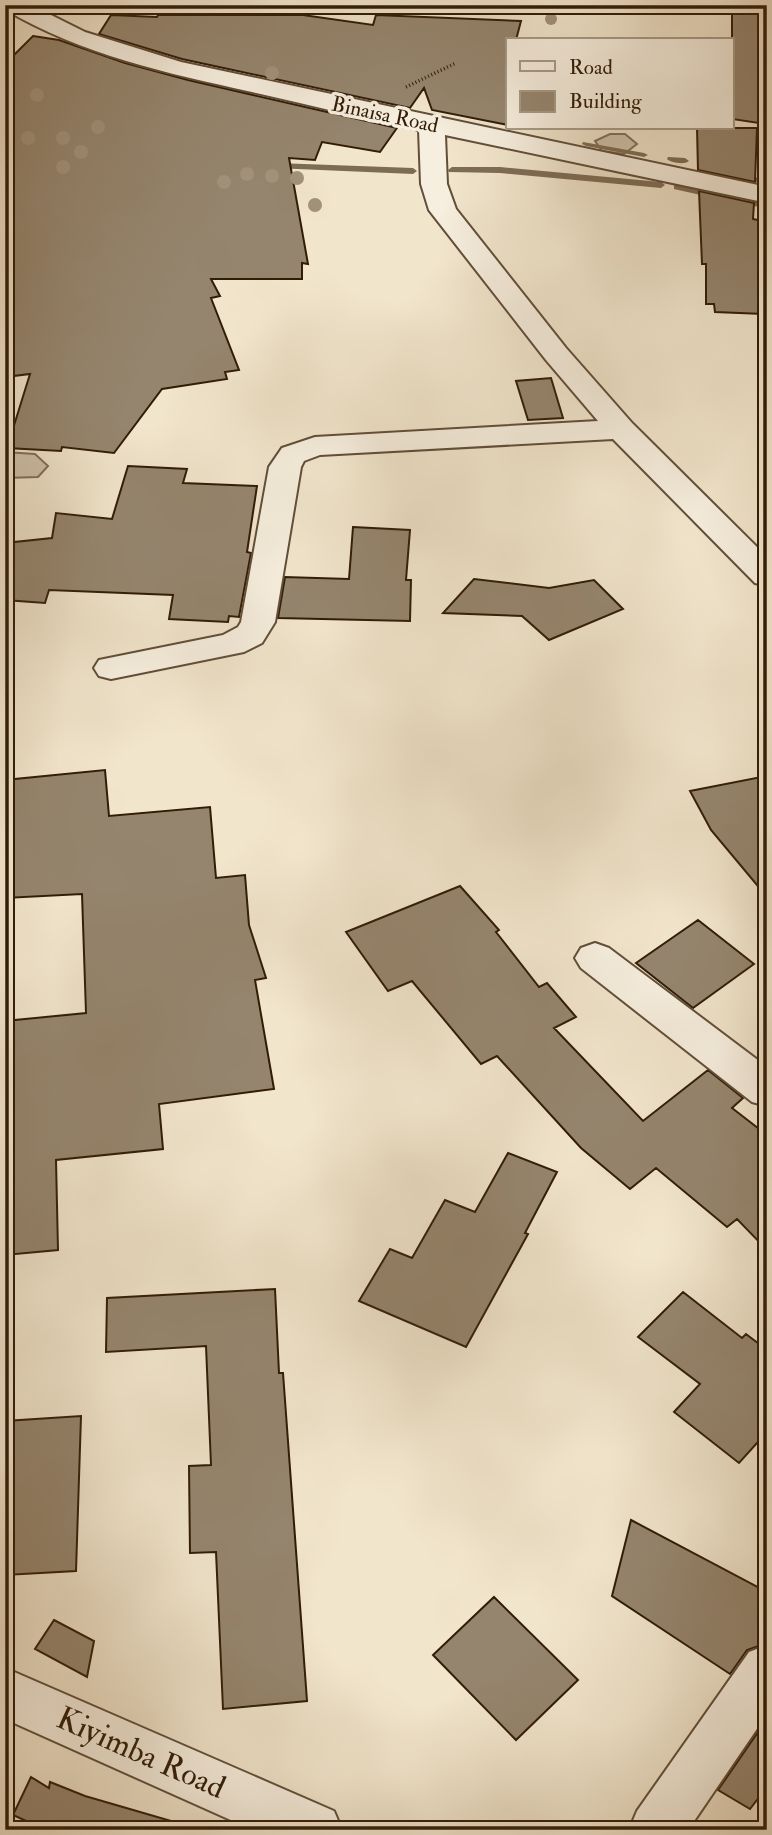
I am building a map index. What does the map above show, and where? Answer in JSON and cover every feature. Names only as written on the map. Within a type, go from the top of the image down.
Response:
[{"type":"street","points":[[74,5],[586,5]]},
{"type":"street","points":[[5,19],[24,12]]},
{"type":"street","name":"Binaisa Road","points":[[24,12],[56,31],[168,65],[432,125],[767,195]]},
{"type":"street","points":[[432,125],[434,184],[443,210],[556,354],[621,429],[666,478],[767,576]]},
{"type":"street","points":[[111,668],[232,644],[250,635],[258,622],[285,467],[293,455],[315,446],[621,429]]},
{"type":"street","points":[[594,958],[767,1090]]},
{"type":"street","points":[[656,1830],[767,1670]]},
{"type":"street","name":"Kiyimba Road","points":[[5,1693],[315,1830]]},
{"type":"shaded area","points":[[610,134],[625,134],[637,144],[624,154],[602,151],[595,141]]},
{"type":"shaded area","points":[[5,452],[35,454],[48,466],[38,477],[5,478]]},
{"type":"building","points":[[732,5],[762,5],[766,124],[734,119]]},
{"type":"building","points":[[111,15],[303,15],[373,25],[376,15],[521,21],[517,38],[506,38],[506,125],[432,110],[424,88],[410,108],[182,59],[99,34]]},
{"type":"building","points":[[33,36],[59,40],[125,63],[188,80],[397,128],[380,152],[322,142],[315,160],[289,158],[308,264],[302,263],[302,279],[211,279],[220,296],[211,298],[239,370],[225,372],[227,379],[162,389],[114,453],[62,447],[61,451],[7,448],[30,374],[5,377],[5,64]]},
{"type":"building","points":[[757,128],[755,182],[698,170],[697,130]]},
{"type":"building","points":[[699,191],[754,203],[753,219],[767,222],[767,314],[715,312],[714,304],[706,304],[706,264],[702,264]]},
{"type":"building","points":[[551,378],[563,418],[528,420],[516,381]]},
{"type":"building","points":[[128,466],[187,469],[183,483],[257,486],[247,552],[251,553],[239,617],[229,616],[228,622],[169,619],[173,595],[49,590],[45,603],[5,600],[5,543],[52,538],[56,513],[112,519]]},
{"type":"building","points":[[353,527],[410,530],[406,580],[411,580],[410,621],[278,618],[285,577],[349,579]]},
{"type":"building","points":[[474,579],[549,588],[594,580],[623,609],[549,640],[522,616],[443,613]]},
{"type":"building","points":[[105,770],[109,816],[210,807],[216,878],[245,875],[249,925],[266,978],[255,980],[274,1089],[159,1104],[163,1149],[56,1160],[58,1250],[5,1255],[5,1021],[86,1013],[82,894],[5,898],[5,780]]},
{"type":"building","points":[[767,776],[767,897],[711,830],[690,791]]},
{"type":"building","points":[[460,886],[499,930],[496,932],[539,987],[547,983],[576,1017],[554,1028],[643,1121],[708,1070],[743,1098],[732,1108],[767,1135],[767,1250],[737,1219],[727,1227],[656,1168],[630,1189],[581,1148],[497,1056],[481,1064],[412,981],[388,991],[346,932]]},
{"type":"building","points":[[698,920],[754,964],[693,1008],[636,963]]},
{"type":"building","points":[[508,1153],[557,1172],[525,1233],[528,1234],[466,1347],[359,1301],[390,1249],[412,1258],[445,1200],[475,1212]]},
{"type":"building","points":[[275,1289],[279,1373],[283,1373],[307,1701],[223,1709],[216,1552],[190,1553],[189,1466],[211,1465],[206,1346],[106,1352],[107,1298]]},
{"type":"building","points":[[683,1292],[742,1338],[746,1334],[767,1350],[767,1432],[739,1463],[674,1412],[700,1384],[638,1337]]},
{"type":"building","points":[[81,1416],[76,1571],[5,1575],[5,1421]]},
{"type":"building","points":[[631,1520],[767,1592],[767,1643],[747,1650],[730,1674],[612,1596]]},
{"type":"building","points":[[494,1597],[578,1680],[516,1740],[433,1655]]},
{"type":"building","points":[[54,1620],[94,1641],[87,1677],[35,1649]]},
{"type":"building","points":[[767,1719],[767,1787],[750,1809],[718,1790]]},
{"type":"building","points":[[31,1777],[49,1788],[50,1782],[85,1796],[171,1821],[169,1830],[46,1830],[13,1815]]},
{"type":"waterway","points":[[586,144],[644,155]]},
{"type":"waterway","points":[[671,159],[685,161]]},
{"type":"waterway","points":[[277,166],[413,171]]},
{"type":"waterway","points":[[452,170],[500,170],[661,185]]},
{"type":"waterway","points":[[740,178],[764,181]]},
{"type":"waterway","points":[[677,187],[714,195]]},
{"type":"waterway","points":[[753,203],[767,206]]}]
